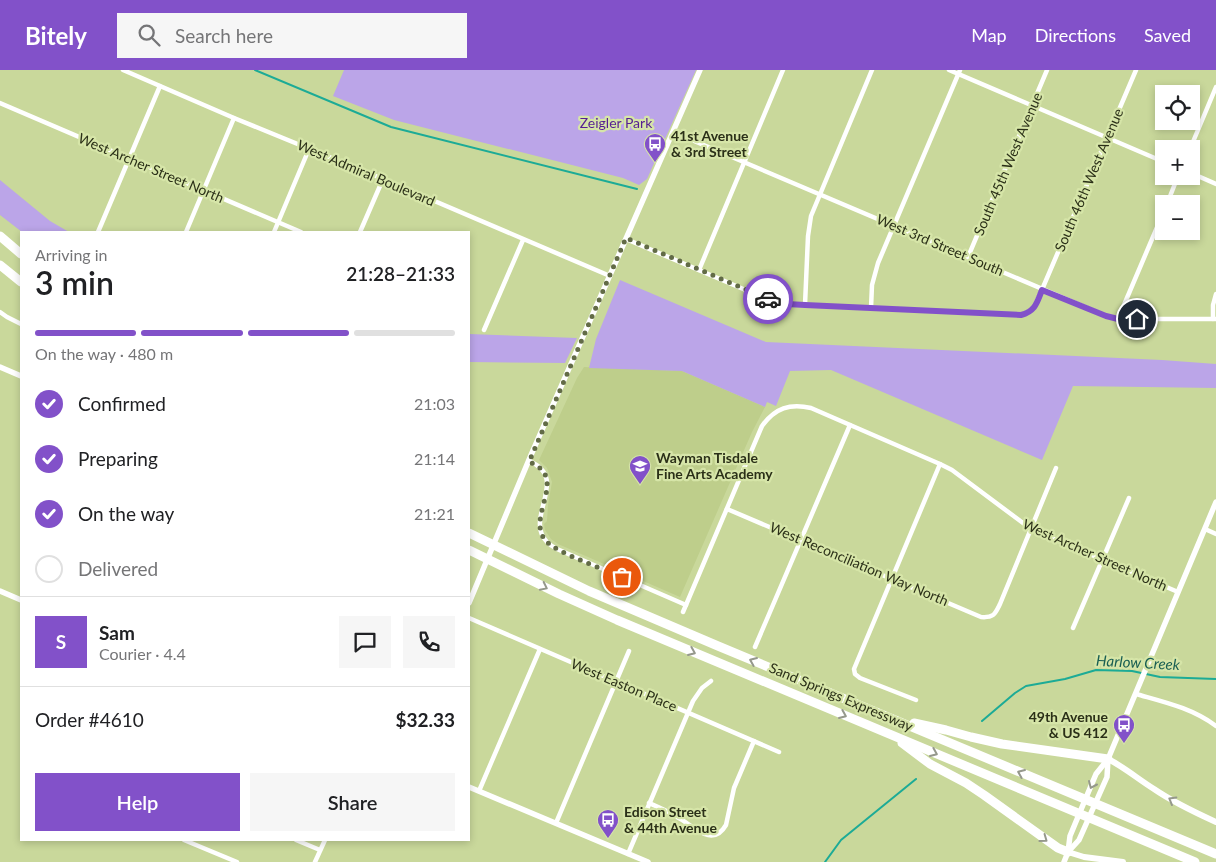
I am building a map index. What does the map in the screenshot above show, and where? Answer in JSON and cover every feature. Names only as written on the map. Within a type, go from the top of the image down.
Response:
[{"type":"highway","points":[[0,236],[20,253]]},
{"type":"highway","points":[[0,266],[20,281]]},
{"type":"highway","name":"Sand Springs Expressway","points":[[470,533],[589,591],[1216,854]]},
{"type":"highway","name":"Sand Springs Expressway","points":[[470,550],[617,620],[1195,862]]},
{"type":"highway","points":[[895,720],[946,730],[985,741],[1108,759]]},
{"type":"highway","points":[[889,734],[930,764],[984,794],[1054,845],[1068,852]]},
{"type":"main road","points":[[1108,759],[1170,799],[1216,822]]},
{"type":"main road","points":[[1068,852],[1084,857],[1123,862]]},
{"type":"street","name":"West Admiral Boulevard","points":[[123,70],[610,276]]},
{"type":"street","points":[[470,601],[700,70]]},
{"type":"street","points":[[699,270],[783,70]]},
{"type":"street","points":[[805,305],[811,216],[872,70]]},
{"type":"street","points":[[949,70],[959,72],[1155,158]]},
{"type":"street","name":"South 45th West Avenue","points":[[968,257],[1047,70]]},
{"type":"street","name":"South 46th West Avenue","points":[[626,238],[769,300],[787,304],[1021,315],[1034,308],[1136,70]]},
{"type":"street","points":[[871,308],[872,285],[878,263],[959,72]]},
{"type":"street","points":[[98,231],[160,86]]},
{"type":"street","points":[[1194,140],[1216,87]]},
{"type":"street","name":"West Archer Street North","points":[[0,103],[299,231]]},
{"type":"street","points":[[186,231],[234,118]]},
{"type":"street","name":"West 3rd Street South","points":[[673,132],[1106,316],[1118,319],[1214,319]]},
{"type":"street","points":[[274,231],[309,149]]},
{"type":"street","points":[[1200,178],[1216,184]]},
{"type":"street","points":[[360,231],[384,179]]},
{"type":"street","points":[[1118,319],[1155,231]]},
{"type":"street","points":[[484,330],[523,240]]},
{"type":"street","points":[[1214,319],[1213,305],[1216,294]]},
{"type":"street","points":[[0,312],[20,324]]},
{"type":"street","points":[[0,367],[20,376]]},
{"type":"street","name":"West Archer Street North","points":[[727,509],[762,426],[767,419],[773,413],[786,408],[802,406],[850,424],[940,464],[952,470],[1030,529],[1178,592]]},
{"type":"street","points":[[755,647],[850,424]]},
{"type":"street","points":[[529,462],[538,465],[547,481],[547,493],[539,522],[541,533],[546,542],[557,549],[686,605]]},
{"type":"street","points":[[916,700],[860,678],[854,672],[891,578],[940,464]]},
{"type":"street","points":[[1030,529],[1056,468]]},
{"type":"street","points":[[1073,628],[1129,498]]},
{"type":"street","points":[[1064,862],[1076,820],[1096,774],[1108,759],[1216,502]]},
{"type":"street","points":[[683,612],[727,509]]},
{"type":"street","name":"West Reconciliation Way North","points":[[727,509],[981,617],[991,617],[995,614],[1030,529]]},
{"type":"street","points":[[1205,529],[1216,534]]},
{"type":"street","points":[[0,591],[20,600]]},
{"type":"street","name":"West Easton Place","points":[[470,618],[779,752]]},
{"type":"street","points":[[479,791],[540,649]]},
{"type":"street","points":[[556,823],[628,651]]},
{"type":"street","points":[[628,854],[688,712],[696,696],[711,681]]},
{"type":"street","points":[[1137,691],[1198,714],[1216,726]]},
{"type":"street","points":[[649,803],[676,816],[700,833],[714,835],[721,832],[726,825],[734,788],[754,741]]},
{"type":"street","points":[[1068,852],[1079,840],[1106,777],[1108,759]]},
{"type":"street","points":[[470,786],[648,862]]},
{"type":"street","points":[[186,841],[237,862]]},
{"type":"street","points":[[298,841],[320,850]]},
{"type":"street","points":[[315,862],[324,841]]},
{"type":"shaded area","name":"Wayman Tisdale Fine Arts Academy","points":[[584,367],[682,371],[765,407],[752,432],[680,597],[558,544],[551,539],[545,530],[544,524],[547,521],[552,482],[547,468],[539,460],[577,378]]},
{"type":"green space","name":"Zeigler Park","points":[[344,70],[696,70],[647,179],[639,185],[623,178],[394,120],[333,96]]},
{"type":"green space","points":[[0,180],[50,221],[67,231],[21,231],[0,215]]},
{"type":"green space","points":[[620,280],[766,342],[1216,364],[1216,388],[1073,386],[1042,460],[831,370],[790,371],[776,406],[767,402],[765,407],[682,371],[589,368],[596,339]]},
{"type":"green space","points":[[470,334],[577,338],[565,363],[470,362]]},
{"type":"waterway","points":[[255,70],[391,127],[637,189]]},
{"type":"waterway","name":"Harlow Creek","points":[[982,721],[1026,686],[1065,679],[1096,670],[1132,671],[1160,677],[1216,679]]},
{"type":"waterway","name":"Harlow Creek","points":[[825,862],[841,840],[916,779]]},
{"type":"way so far","points":[[622,577],[557,549],[546,542],[541,533],[539,522],[547,493],[547,481],[538,465],[529,462],[626,238],[768,299]]},
{"type":"place","name":"41st Avenue & 3rd Street","points":[[655,163]]},
{"type":"place","name":"Wayman Tisdale Fine Arts Academy","points":[[640,485]]},
{"type":"place","name":"49th Avenue & US 412","points":[[1124,744]]},
{"type":"place","name":"Edison Street & 44th Avenue","points":[[608,839]]},
{"type":"route","points":[[768,299],[787,304],[1021,315],[1034,308],[1042,290],[1106,316],[1118,319],[1137,319]]}]
